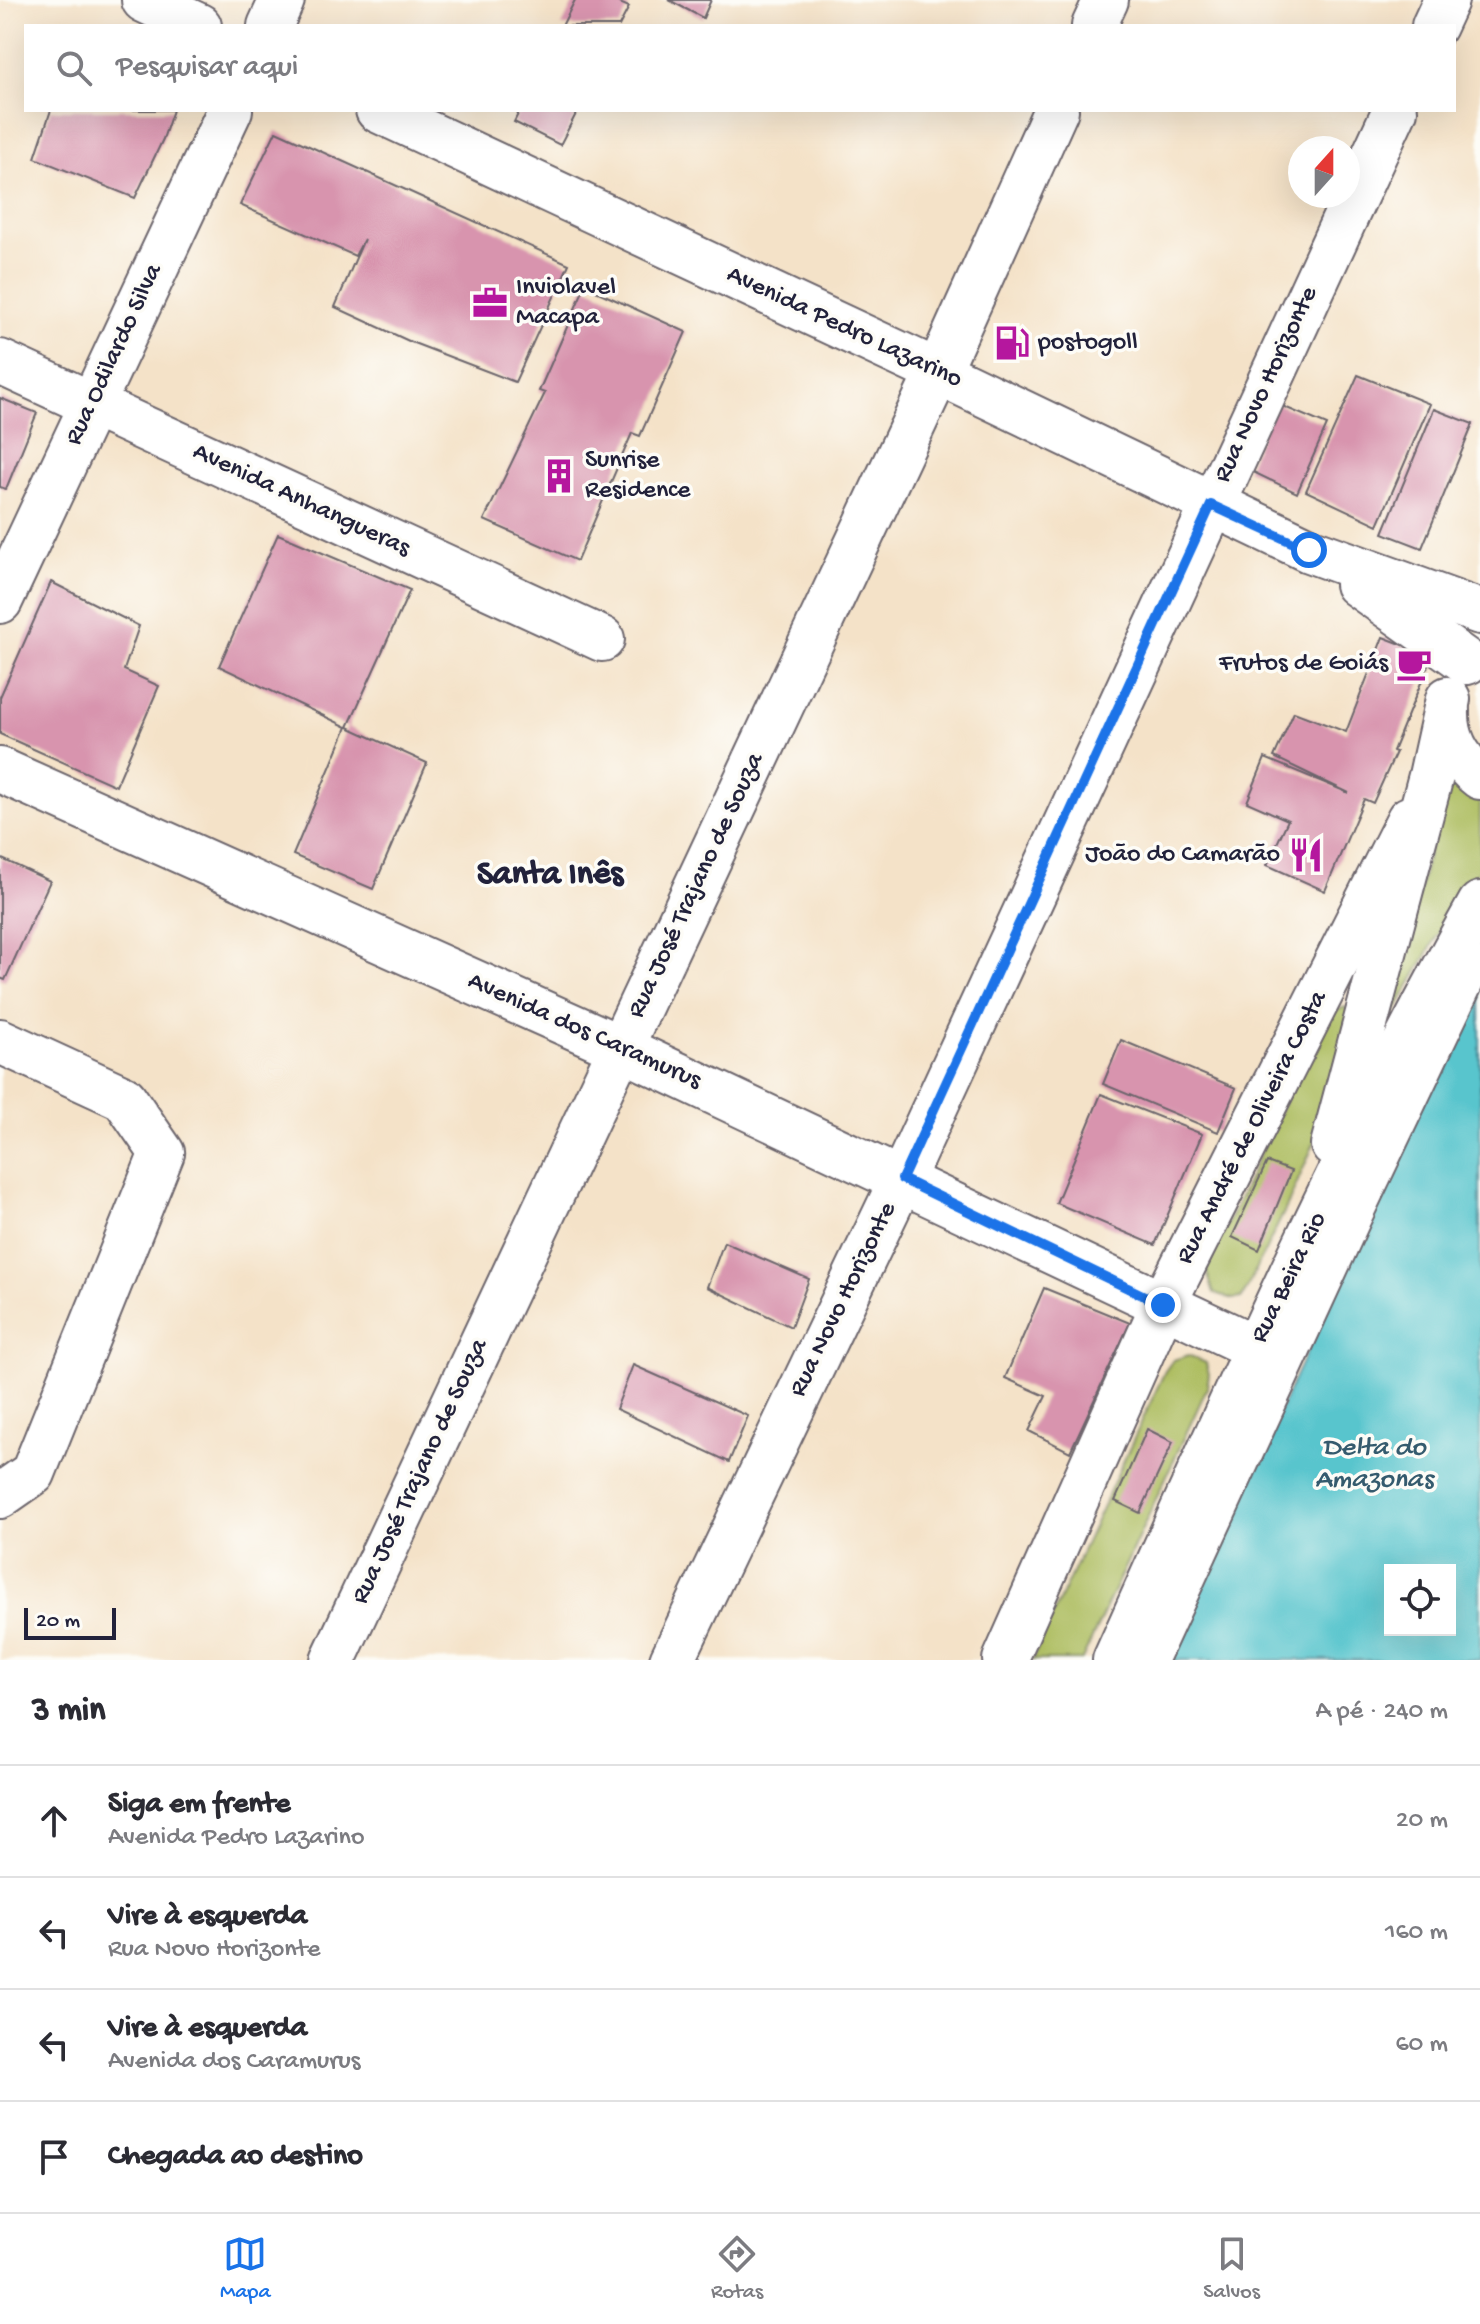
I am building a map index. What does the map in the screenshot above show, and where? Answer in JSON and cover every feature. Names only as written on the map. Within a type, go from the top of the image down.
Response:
[{"type":"street","points":[[144,0],[195,24]]},
{"type":"street","points":[[271,24],[282,0]]},
{"type":"street","points":[[1095,24],[1106,0]]},
{"type":"street","points":[[1435,24],[1446,0]]},
{"type":"street","name":"Rua Odilardo Silva","points":[[0,601],[229,112]]},
{"type":"street","name":"Avenida Pedro Lazarino","points":[[382,112],[1309,550],[1480,612]]},
{"type":"street","name":"Rua José Trajano de Souza","points":[[333,1660],[938,372],[1055,112]]},
{"type":"street","name":"Rua Novo Horizonte","points":[[672,1660],[902,1179],[1394,112]]},
{"type":"street","name":"Avenida Anhangueras","points":[[0,362],[602,639]]},
{"type":"street","name":"Avenida Pedro Lazarino","points":[[1309,550],[1465,671]]},
{"type":"street","points":[[1465,671],[1446,724],[1454,748],[1468,768],[1480,777]]},
{"type":"street","name":"Rua André de Oliveira Costa","points":[[1309,1237],[1431,776],[1465,671]]},
{"type":"street","name":"Avenida dos Caramurus","points":[[0,770],[621,1048],[1256,1348]]},
{"type":"street","name":"Rua André de Oliveira Costa","points":[[1005,1660],[1163,1305],[1431,776]]},
{"type":"street","name":"Rua Beira Rio","points":[[1115,1660],[1309,1237],[1433,988],[1480,904]]},
{"type":"street","points":[[1145,1660],[1344,1227],[1480,941]]},
{"type":"street","points":[[0,1041],[124,1098],[162,1153],[33,1473],[0,1496]]},
{"type":"green space","points":[[1448,771],[1463,791],[1480,801],[1480,869],[1460,895],[1386,1028]]},
{"type":"green space","points":[[1345,1007],[1349,1012],[1319,1132],[1288,1204],[1242,1298],[1233,1299],[1214,1293],[1206,1270],[1315,1036],[1335,1011]]},
{"type":"green space","points":[[1188,1355],[1206,1363],[1209,1374],[1207,1388],[1082,1660],[1032,1660],[1165,1371],[1173,1360]]},
{"type":"water","name":"Delta do Amazonas","points":[[1480,977],[1480,1660],[1164,1660]]},
{"type":"building","points":[[575,0],[613,0],[629,7],[620,24],[563,24]]},
{"type":"building","points":[[669,0],[711,0],[703,18]]},
{"type":"building","points":[[50,112],[172,112],[135,198],[35,158]]},
{"type":"building","points":[[519,112],[577,112],[560,145],[514,122]]},
{"type":"building","points":[[276,131],[569,264],[515,382],[411,342],[335,307],[364,239],[355,256],[240,205]]},
{"type":"building","points":[[585,286],[686,332],[640,436],[632,433],[577,561],[484,520],[545,393],[539,391]]},
{"type":"building","points":[[1358,375],[1430,404],[1378,525],[1306,491]]},
{"type":"building","points":[[0,398],[37,413],[6,489],[0,487]]},
{"type":"building","points":[[1275,403],[1327,425],[1297,493],[1247,469]]},
{"type":"building","points":[[1434,409],[1473,424],[1422,548],[1383,533]]},
{"type":"building","points":[[278,534],[410,590],[348,727],[427,763],[373,889],[293,855],[347,727],[219,666]]},
{"type":"building","points":[[51,582],[139,626],[124,670],[159,686],[116,786],[0,734],[0,697]]},
{"type":"building","points":[[1383,637],[1432,656],[1373,803],[1364,799],[1325,891],[1267,865],[1288,820],[1247,802],[1265,758],[1349,793],[1274,757],[1294,712],[1346,732]]},
{"type":"building","points":[[0,858],[50,881],[5,980],[0,978]]},
{"type":"building","points":[[1121,1040],[1236,1088],[1218,1132],[1103,1084]]},
{"type":"building","points":[[1101,1094],[1202,1134],[1155,1245],[1056,1203]]},
{"type":"building","points":[[1267,1162],[1291,1171],[1259,1250],[1232,1237]]},
{"type":"building","points":[[724,1242],[809,1279],[791,1327],[707,1287]]},
{"type":"building","points":[[1044,1288],[1130,1323],[1070,1452],[1029,1431],[1046,1396],[1005,1378]]},
{"type":"building","points":[[633,1365],[748,1416],[729,1462],[616,1409]]},
{"type":"building","points":[[1147,1429],[1173,1442],[1140,1513],[1115,1501]]},
{"type":"place","name":"Inviolavel Macapa","points":[[490,303]]},
{"type":"place","name":"postogoll","points":[[1012,343]]},
{"type":"place","name":"Sunrise Residence","points":[[559,476]]},
{"type":"place","name":"Frutos de Goiás","points":[[1414,664]]},
{"type":"place","name":"João do Camarão","points":[[1306,855]]},
{"type":"district","name":"Santa Inês","points":[[550,876]]},
{"type":"route","points":[[1163,1305],[902,1179],[1211,505],[1309,550]]}]
